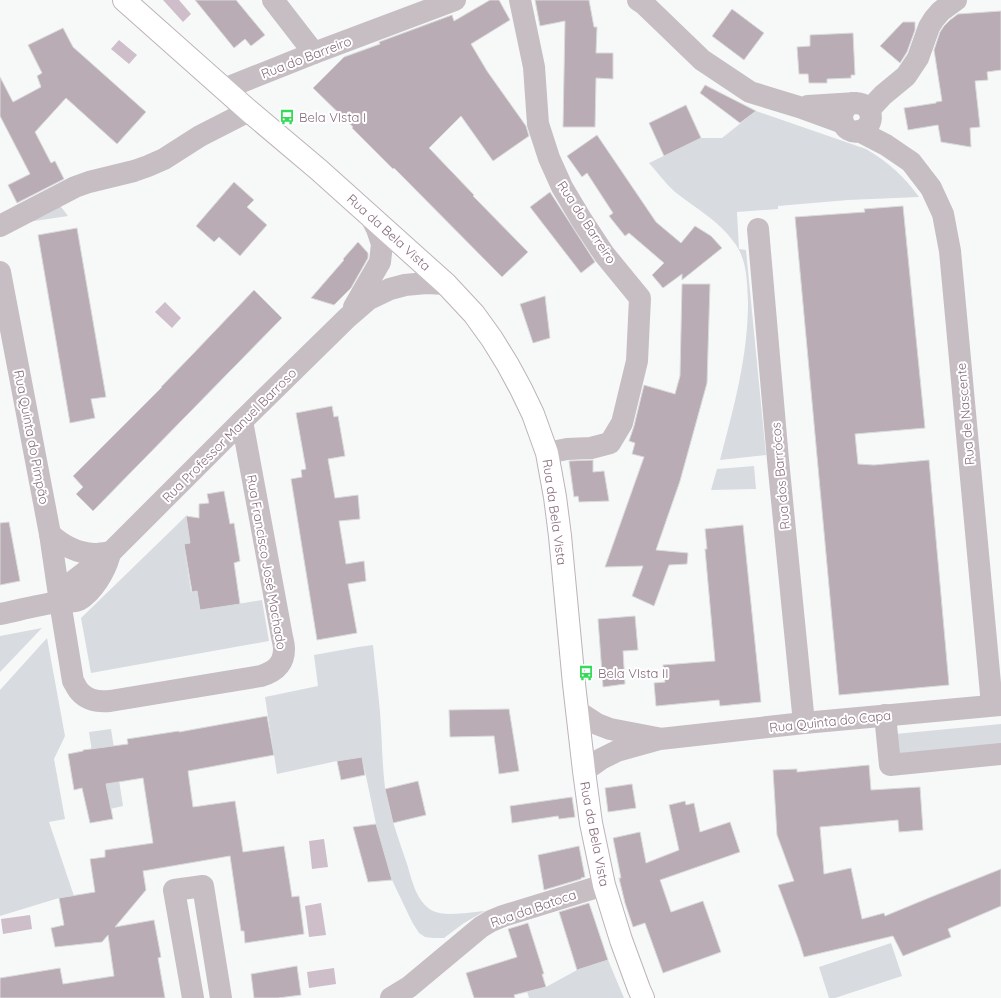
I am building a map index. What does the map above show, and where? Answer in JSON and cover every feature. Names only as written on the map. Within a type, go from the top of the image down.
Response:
[{"type":"main road","name":"Rua da Bela Vista","points":[[124,0],[249,111],[319,170],[446,284],[474,314],[508,364],[533,414],[547,453],[560,536],[574,684],[591,823],[604,885],[621,940],[643,998]]},
{"type":"street","points":[[273,0],[314,53]]},
{"type":"street","name":"Rua do Barreiro","points":[[224,89],[314,53],[455,0]]},
{"type":"street","name":"Rua do Barreiro","points":[[520,0],[534,68],[538,124],[549,158],[562,187],[596,242],[640,298],[637,361],[622,423],[610,443],[591,448],[567,449],[547,453]]},
{"type":"street","points":[[638,0],[702,60],[750,92],[799,107],[862,112],[906,76],[918,58],[929,28],[934,19],[941,11],[956,0]]},
{"type":"street","points":[[0,226],[75,187],[134,171],[164,159],[200,136],[249,111]]},
{"type":"street","name":"Rua de Nascente","points":[[862,112],[886,145],[911,162],[931,188],[943,214],[950,251],[996,705]]},
{"type":"street","points":[[347,318],[380,262],[382,244],[370,215]]},
{"type":"street","name":"Rua dos Barrócos","points":[[758,229],[778,460],[804,723]]},
{"type":"street","name":"Rua Quinta do Pimpão","points":[[0,272],[50,534],[60,602]]},
{"type":"street","points":[[347,318],[369,299],[390,289],[405,285],[426,283],[446,284]]},
{"type":"street","name":"Rua Professor Manuel Barroso","points":[[60,602],[72,583],[111,552],[347,318]]},
{"type":"street","name":"Rua Francisco José Machado","points":[[60,602],[73,681],[79,692],[88,699],[99,702],[110,701],[261,676],[272,672],[281,663],[284,650],[242,421]]},
{"type":"street","points":[[50,534],[59,542],[75,550],[94,554],[111,552]]},
{"type":"street","points":[[0,614],[60,602]]},
{"type":"street","name":"Rua Quinta do Capa","points":[[660,739],[804,723],[996,705]]},
{"type":"street","points":[[577,711],[596,724],[610,729],[660,739]]},
{"type":"street","points":[[885,715],[890,765],[1001,754]]},
{"type":"street","points":[[584,771],[601,759],[617,751],[660,739]]},
{"type":"street","name":"Rua da Batoca","points":[[391,998],[409,987],[470,935],[491,921],[604,885]]},
{"type":"street","points":[[193,998],[174,890],[203,886],[221,998]]},
{"type":"shaded area","points":[[163,0],[179,0],[191,14],[183,22]]},
{"type":"shaded area","points":[[119,40],[137,55],[129,64],[111,49]]},
{"type":"shaded area","points":[[756,111],[866,149],[895,170],[919,197],[848,200],[778,206],[778,209],[737,212],[739,249],[746,250],[766,455],[720,460],[735,401],[746,342],[748,302],[747,278],[744,262],[738,248],[727,234],[713,220],[675,192],[649,163],[701,138],[722,138]]},
{"type":"shaded area","points":[[58,203],[68,216],[21,223]]},
{"type":"shaded area","points":[[165,302],[181,318],[172,328],[155,312]]},
{"type":"shaded area","points":[[754,466],[756,489],[711,490],[717,469]]},
{"type":"shaded area","points":[[186,516],[190,543],[184,545],[191,592],[197,591],[200,610],[262,600],[269,641],[91,673],[81,618]]},
{"type":"shaded area","points":[[42,628],[0,672],[0,636]]},
{"type":"shaded area","points":[[47,638],[65,736],[54,759],[65,819],[49,822],[74,896],[59,898],[0,916],[0,690]]},
{"type":"shaded area","points":[[373,645],[380,712],[385,788],[392,817],[413,884],[422,902],[427,907],[438,913],[451,914],[485,911],[464,923],[444,938],[425,937],[419,933],[412,922],[392,880],[376,824],[362,757],[277,774],[265,697],[318,686],[314,655]]},
{"type":"shaded area","points":[[1001,724],[1001,744],[897,754],[895,734]]},
{"type":"shaded area","points":[[111,729],[123,806],[101,811],[89,732]]},
{"type":"shaded area","points":[[324,839],[328,867],[312,869],[309,841]]},
{"type":"shaded area","points":[[321,903],[326,935],[309,937],[305,906]]},
{"type":"shaded area","points":[[30,915],[32,929],[3,934],[1,919]]},
{"type":"shaded area","points":[[891,943],[902,976],[835,998],[829,998],[819,967]]},
{"type":"shaded area","points":[[608,960],[624,998],[529,998],[523,979],[529,991],[546,987],[577,970]]},
{"type":"shaded area","points":[[334,968],[336,984],[309,988],[307,972]]},
{"type":"building","points":[[195,0],[236,0],[265,35],[251,46],[245,39],[234,48]]},
{"type":"building","points":[[490,0],[499,0],[510,20],[471,44],[487,71],[526,126],[529,136],[493,161],[461,116],[429,148],[474,195],[473,196],[528,252],[502,277],[313,88],[344,57],[380,44],[379,42],[452,15],[454,21]]},
{"type":"building","points":[[535,0],[589,0],[594,27],[597,27],[596,53],[613,53],[613,79],[596,78],[595,127],[563,127],[565,21],[540,26]]},
{"type":"building","points":[[732,9],[764,33],[744,60],[712,36]]},
{"type":"building","points":[[1001,11],[1001,70],[987,72],[988,80],[975,81],[980,127],[970,128],[971,147],[941,142],[938,125],[908,130],[904,108],[942,101],[934,50],[940,32],[944,26],[958,14]]},
{"type":"building","points":[[903,22],[915,22],[915,30],[907,52],[900,63],[880,46]]},
{"type":"building","points":[[63,28],[73,47],[146,112],[117,144],[66,98],[35,132],[51,163],[55,161],[64,179],[17,203],[8,185],[30,174],[0,116],[0,77],[13,102],[41,87],[37,76],[42,73],[28,45]]},
{"type":"building","points":[[853,33],[855,75],[851,75],[851,78],[827,79],[827,83],[809,83],[808,74],[799,74],[797,47],[810,46],[810,35]]},
{"type":"building","points":[[705,85],[756,111],[740,123],[700,93]]},
{"type":"building","points":[[686,105],[701,138],[664,156],[649,123]]},
{"type":"building","points":[[597,135],[656,222],[681,243],[695,226],[711,236],[722,248],[682,280],[682,274],[663,288],[652,275],[664,263],[629,233],[625,236],[609,216],[613,213],[587,173],[582,177],[567,156]]},
{"type":"building","points":[[234,182],[254,200],[247,207],[267,225],[240,256],[219,237],[214,242],[196,226]]},
{"type":"building","points":[[550,192],[595,262],[581,273],[530,207]]},
{"type":"building","points":[[903,206],[925,428],[855,434],[858,464],[874,465],[929,460],[949,685],[839,695],[795,217],[865,212],[864,209]]},
{"type":"building","points":[[77,228],[106,397],[91,399],[95,418],[70,423],[38,235]]},
{"type":"building","points":[[358,242],[368,253],[368,258],[351,288],[334,305],[311,298],[344,260],[343,259]]},
{"type":"building","points":[[682,284],[710,284],[707,383],[680,481],[656,550],[688,553],[687,564],[669,565],[654,606],[632,596],[643,566],[605,567],[644,457],[632,454],[635,443],[629,441],[644,385],[675,394],[680,376]]},
{"type":"building","points":[[254,290],[282,318],[93,511],[76,494],[83,487],[73,476],[162,387]]},
{"type":"building","points":[[545,296],[550,338],[533,343],[520,304]]},
{"type":"building","points":[[332,406],[334,417],[338,416],[345,456],[328,459],[335,498],[358,495],[360,519],[339,521],[346,564],[364,561],[366,581],[348,584],[357,633],[317,640],[291,479],[302,477],[301,470],[306,469],[296,413]]},
{"type":"building","points":[[593,460],[593,472],[604,471],[609,501],[579,502],[578,496],[574,497],[569,461]]},
{"type":"building","points":[[224,491],[230,524],[234,523],[240,561],[234,563],[240,604],[200,610],[197,591],[192,592],[184,544],[190,543],[186,516],[199,518],[199,504],[209,503],[207,494]]},
{"type":"building","points":[[9,522],[20,581],[0,585],[0,523]]},
{"type":"building","points":[[743,525],[761,702],[720,706],[719,700],[656,706],[654,683],[665,682],[663,665],[715,661],[705,549],[707,549],[705,529]]},
{"type":"building","points":[[635,616],[638,650],[623,651],[625,684],[603,687],[598,619]]},
{"type":"building","points":[[509,709],[519,771],[499,774],[494,736],[450,737],[449,710]]},
{"type":"building","points":[[267,716],[274,755],[188,771],[193,807],[235,801],[243,852],[284,846],[292,897],[299,896],[304,934],[245,943],[244,931],[241,931],[230,856],[143,871],[146,890],[115,927],[154,920],[161,957],[158,958],[165,998],[0,998],[0,978],[60,968],[63,984],[114,976],[108,935],[102,942],[55,947],[51,928],[64,925],[59,898],[95,892],[90,859],[105,857],[105,850],[153,843],[143,778],[106,784],[113,819],[90,823],[82,788],[74,790],[68,754],[83,750],[128,744],[127,739],[179,732]]},
{"type":"building","points":[[362,757],[365,775],[341,780],[337,761]]},
{"type":"building","points":[[869,765],[871,790],[920,787],[923,830],[899,832],[898,820],[820,827],[824,874],[851,868],[862,919],[884,913],[885,916],[1001,869],[1001,906],[948,929],[951,937],[903,956],[893,936],[804,957],[778,885],[794,881],[777,835],[773,770],[797,769],[797,772]]},
{"type":"building","points":[[418,781],[426,815],[393,823],[385,789]]},
{"type":"building","points":[[632,784],[636,808],[608,812],[605,788]]},
{"type":"building","points":[[572,797],[575,817],[559,819],[558,816],[512,823],[510,806]]},
{"type":"building","points":[[685,801],[686,805],[694,803],[700,832],[730,822],[740,852],[660,880],[671,912],[703,901],[721,952],[663,973],[645,923],[633,927],[619,878],[621,878],[613,838],[640,832],[646,863],[679,850],[669,805]]},
{"type":"building","points":[[376,824],[392,880],[368,882],[353,827]]},
{"type":"building","points":[[579,846],[585,877],[544,890],[538,855]]},
{"type":"building","points":[[589,903],[608,960],[577,970],[559,912]]},
{"type":"building","points":[[528,923],[544,974],[542,974],[546,987],[514,995],[515,998],[474,998],[466,973],[517,957],[508,929]]},
{"type":"building","points":[[297,966],[301,995],[278,998],[254,998],[251,974]]},
{"type":"place","name":"Bela VIsta I","points":[[287,117]]},
{"type":"place","name":"Bela VIsta II","points":[[586,673]]}]
